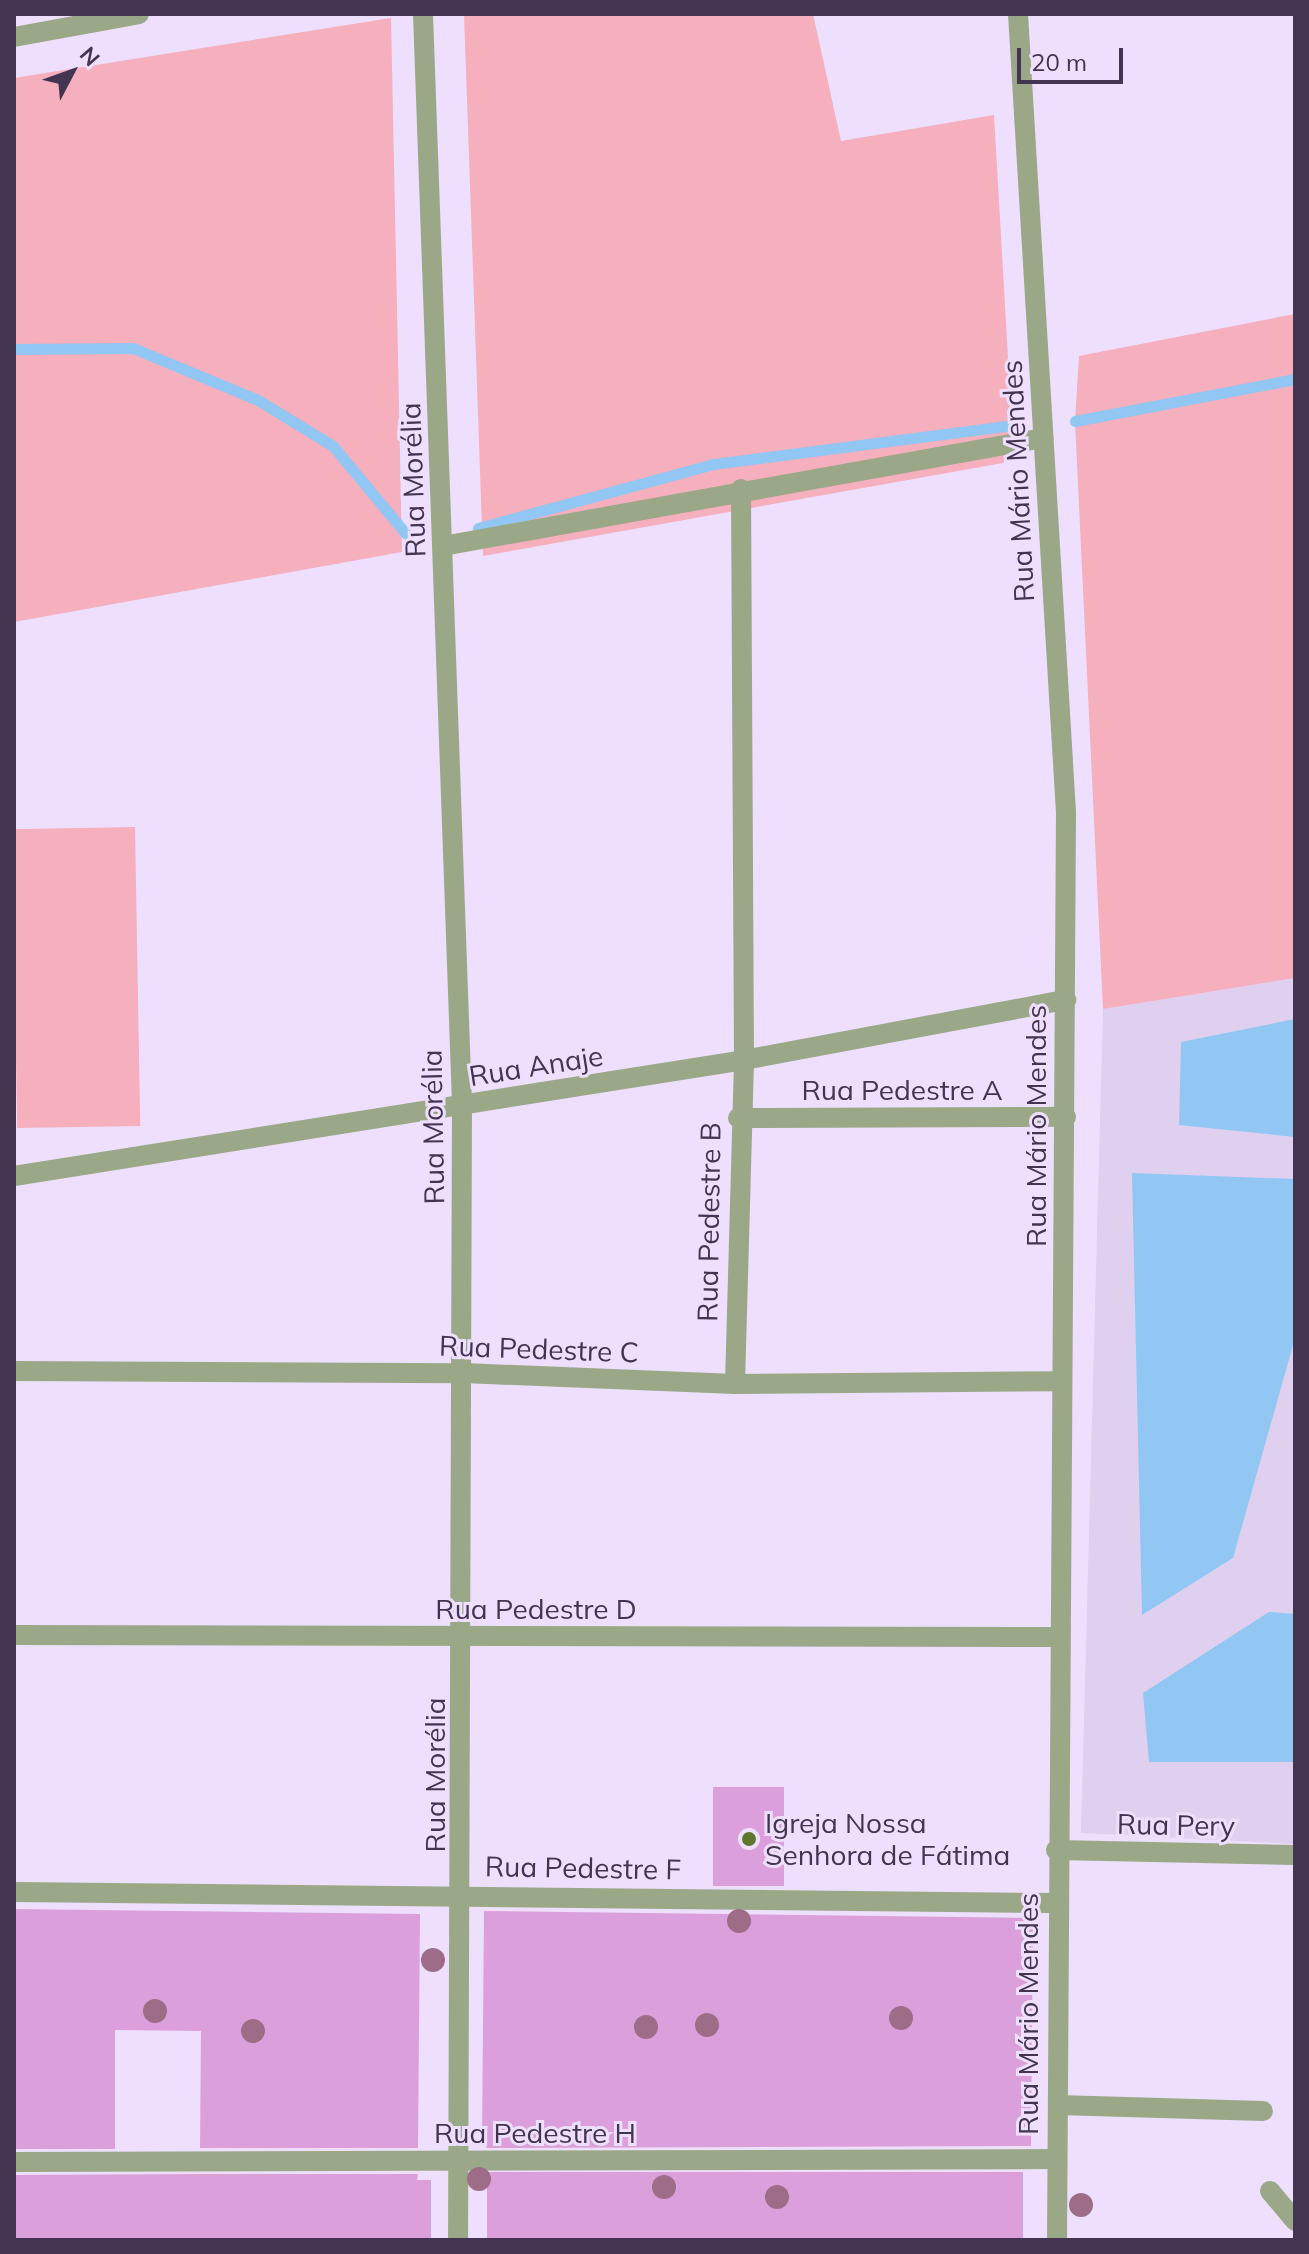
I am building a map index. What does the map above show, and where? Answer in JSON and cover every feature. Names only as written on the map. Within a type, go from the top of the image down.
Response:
[{"type":"street","points":[[14,37],[139,14]]},
{"type":"street","name":"Rua Morélia","points":[[423,14],[462,1106],[463,1637],[458,2240]]},
{"type":"street","name":"Rua Mário Mendes","points":[[1018,14],[1066,812],[1066,1117],[1055,1903],[1057,2240]]},
{"type":"street","points":[[443,546],[741,489],[1043,438]]},
{"type":"street","name":"Rua Pedestre B","points":[[735,1384],[738,1118],[744,1060],[741,489]]},
{"type":"street","name":"Rua Anaje","points":[[14,1176],[744,1060],[1066,1000]]},
{"type":"street","name":"Rua Pedestre A","points":[[738,1118],[1066,1117]]},
{"type":"street","name":"Rua Pedestre C","points":[[14,1371],[463,1373],[735,1384],[1062,1381]]},
{"type":"street","name":"Rua Pedestre D","points":[[14,1635],[1058,1637]]},
{"type":"street","name":"Rua Pery","points":[[1056,1850],[1295,1855]]},
{"type":"street","name":"Rua Pedestre F","points":[[14,1892],[462,1894],[1055,1903]]},
{"type":"street","points":[[1058,2105],[1263,2111]]},
{"type":"street","name":"Rua Pedestre H","points":[[14,2162],[1057,2159]]},
{"type":"street","points":[[1270,2191],[1295,2221]]},
{"type":"shaded area","points":[[464,14],[813,14],[841,141],[994,115],[1014,461],[483,556]]},
{"type":"shaded area","points":[[391,18],[402,552],[14,622],[14,78]]},
{"type":"shaded area","points":[[1295,314],[1295,978],[1103,1009],[1075,421],[1079,356]]},
{"type":"shaded area","points":[[135,827],[140,1126],[17,1128],[14,829]]},
{"type":"shaded area","points":[[1295,978],[1295,1844],[1081,1833],[1103,1009]]},
{"type":"water","points":[[1295,1019],[1295,1137],[1179,1125],[1181,1042]]},
{"type":"water","points":[[1132,1173],[1295,1179],[1295,1338],[1233,1558],[1142,1615]]},
{"type":"water","points":[[1269,1612],[1295,1614],[1295,1762],[1149,1762],[1143,1693]]},
{"type":"building","name":"Igreja Nossa Senhora de Fátima","points":[[713,1787],[784,1787],[784,1886],[713,1886]]},
{"type":"building","points":[[14,1909],[420,1914],[418,2148],[200,2148],[201,2031],[115,2030],[115,2149],[14,2149]]},
{"type":"building","points":[[484,1911],[1033,1918],[1031,2146],[487,2148],[482,2141]]},
{"type":"building","points":[[487,2172],[1023,2172],[1023,2240],[487,2240]]},
{"type":"building","points":[[418,2174],[417,2180],[431,2180],[431,2240],[14,2240],[14,2175]]},
{"type":"waterway","points":[[14,349],[133,348],[258,400],[333,446],[406,534]]},
{"type":"waterway","points":[[1075,421],[1295,379]]},
{"type":"waterway","points":[[478,528],[713,464],[1012,425]]},
{"type":"place","name":"Igreja Nossa Senhora de Fátima","points":[[749,1839]]}]
